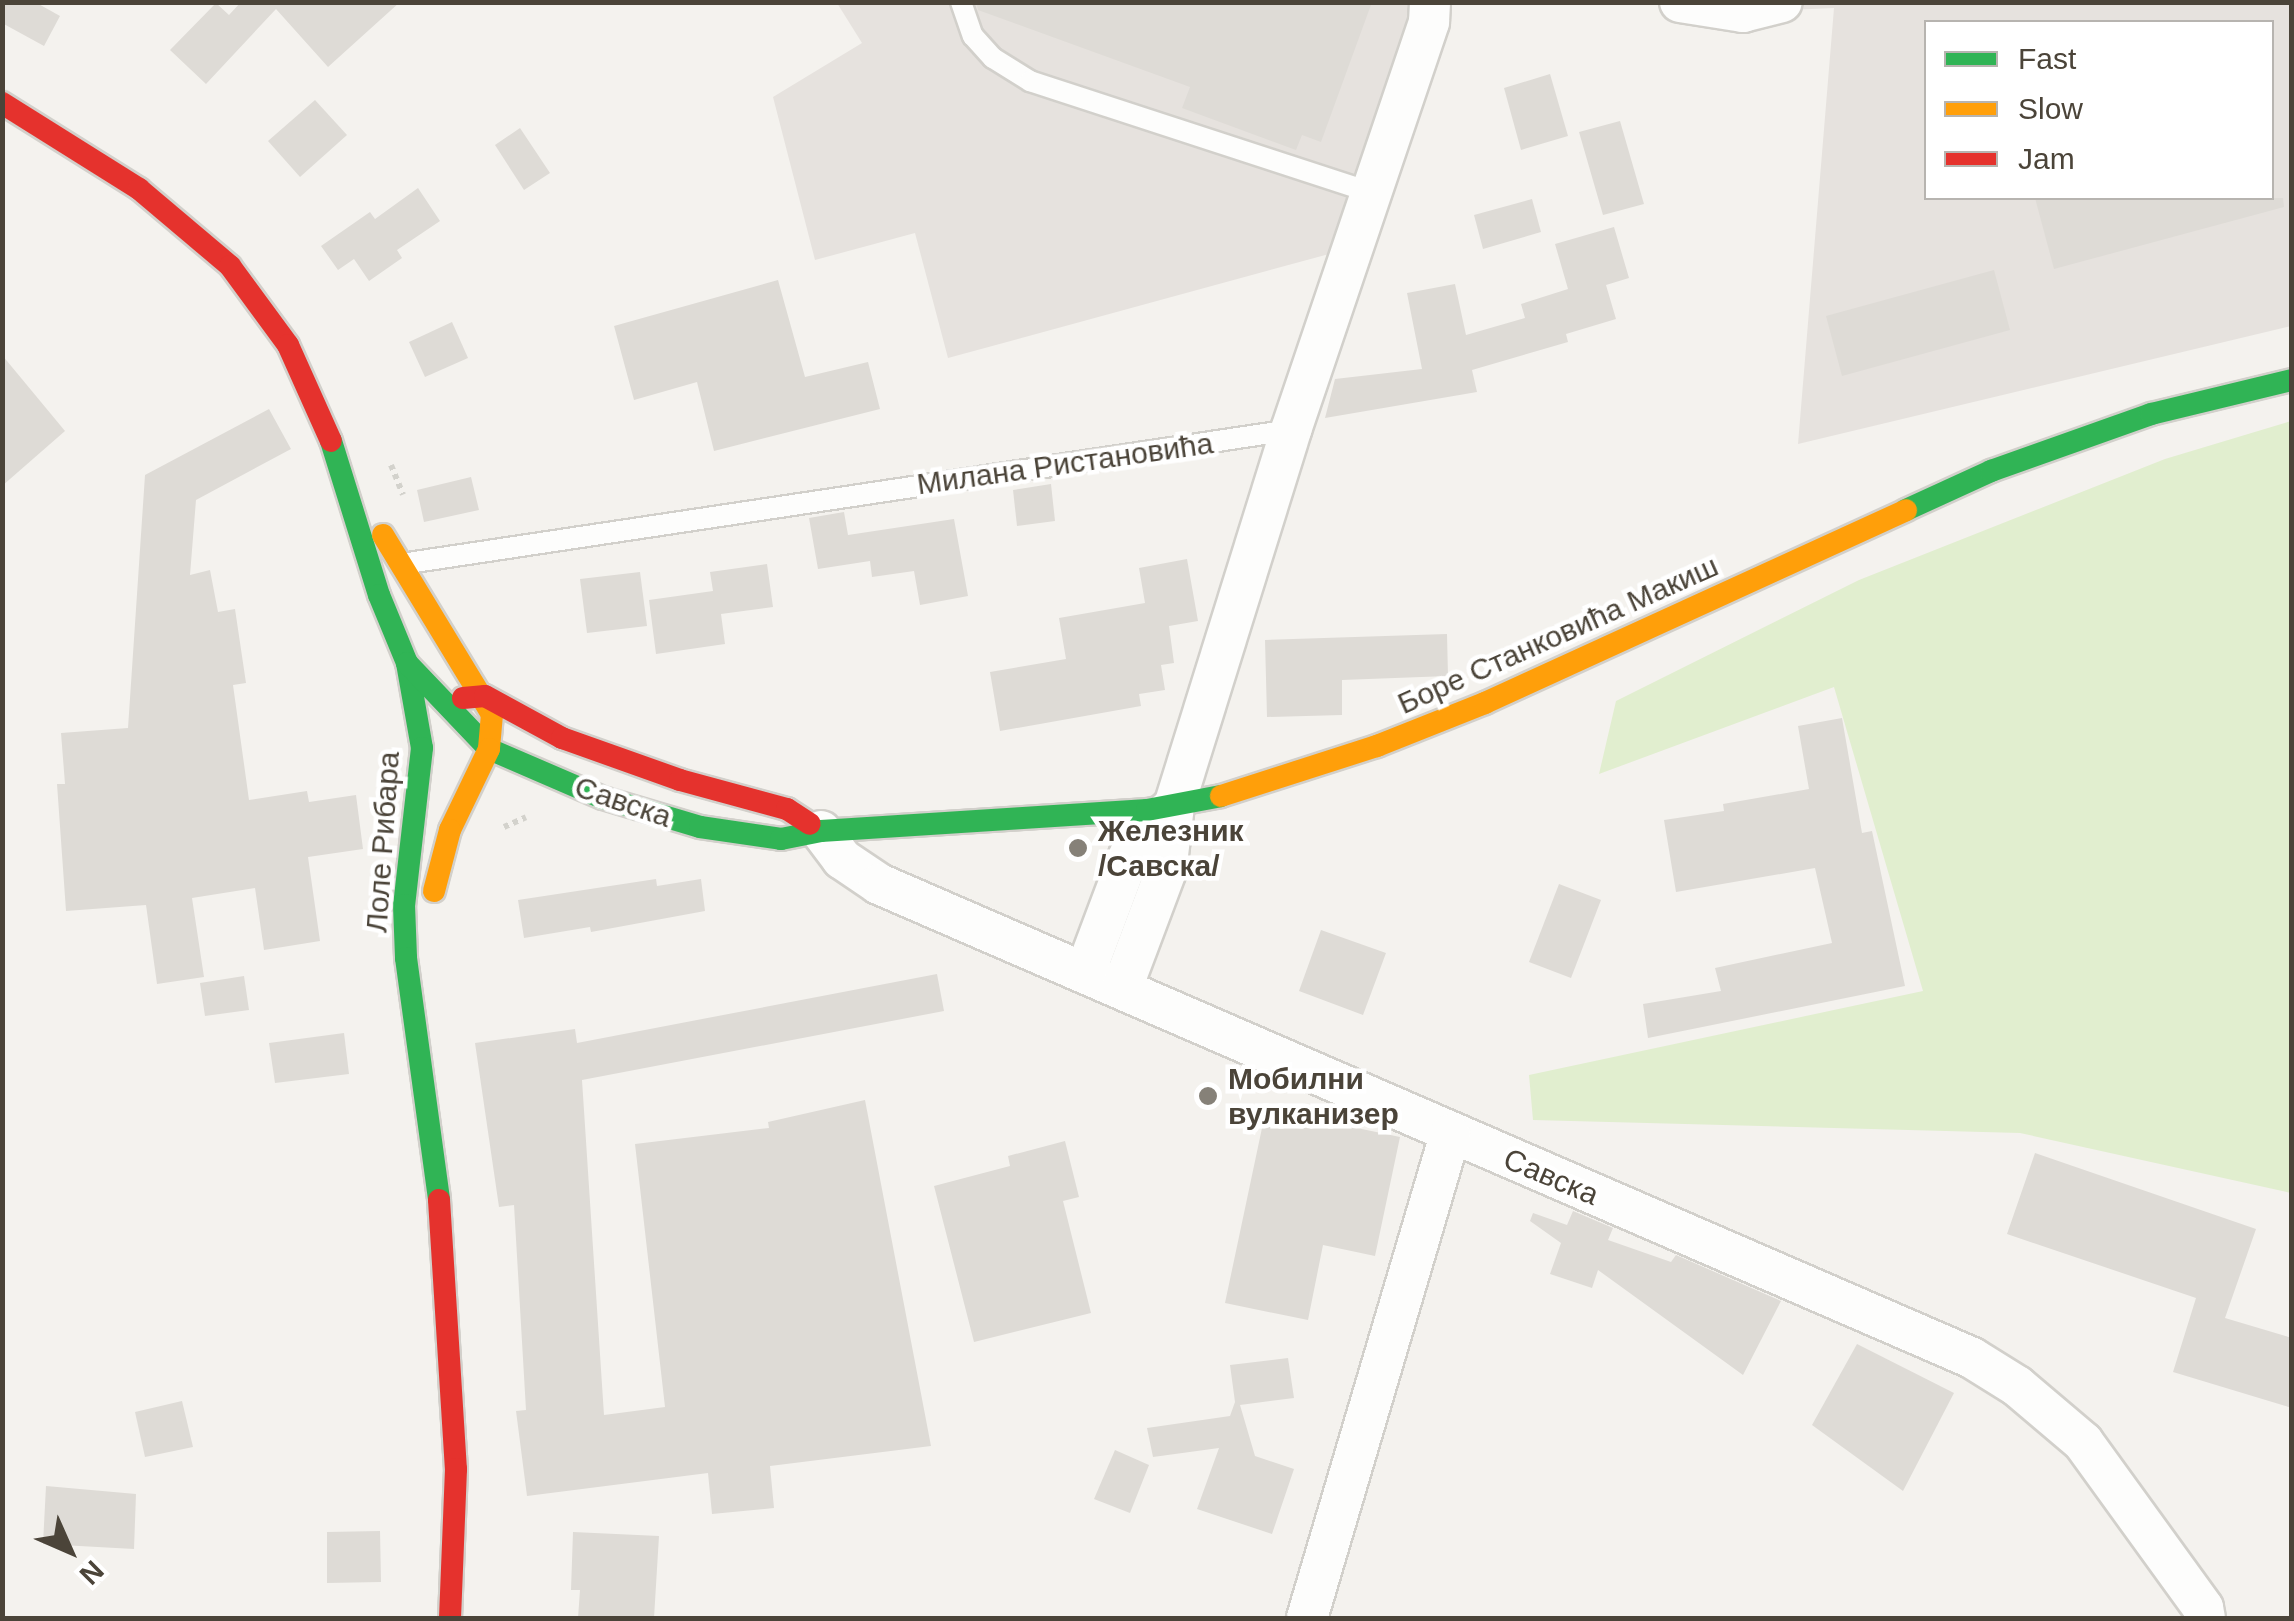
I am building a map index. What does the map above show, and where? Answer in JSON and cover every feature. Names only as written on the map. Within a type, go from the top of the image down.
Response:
[{"type":"main road","name":"Лоле Рибара","points":[[2,102],[139,189],[230,266],[288,345],[323,414],[379,595],[408,663],[422,748],[404,905],[406,958],[442,1218],[451,1352],[456,1469],[450,1618]]},
{"type":"main road","name":"Боре Станковића Макиш","points":[[821,830],[1075,817],[1174,806],[1307,770],[1486,704],[1991,471],[2151,414],[2292,380]]},
{"type":"main road","name":"Лоле Рибара","points":[[344,474],[485,696],[492,714],[489,748],[441,855],[429,923],[421,1045]]},
{"type":"main road","name":"Савска","points":[[408,663],[489,748],[653,816],[753,837],[781,839],[821,830]]},
{"type":"main road","name":"Савска","points":[[485,696],[562,738],[680,780],[787,809],[821,830]]},
{"type":"main road","points":[[422,748],[447,708],[461,699],[485,696]]},
{"type":"street","points":[[1122,988],[1166,872],[1174,806],[1291,430],[1429,22],[1430,2]]},
{"type":"street","points":[[1680,2],[1742,12],[1782,2]]},
{"type":"street","points":[[1085,973],[1129,856],[1146,832],[1174,806]]},
{"type":"street","name":"Савска","points":[[821,830],[842,860],[879,884],[1450,1136],[1915,1330],[2017,1386],[2083,1442],[2203,1608],[2205,1618]]},
{"type":"street","points":[[1307,1618],[1450,1136]]},
{"type":"lane","points":[[961,2],[973,36],[992,58],[1030,81],[1370,192]]},
{"type":"lane","name":"Милана Ристановића","points":[[401,564],[1291,430]]},
{"type":"path","points":[[503,828],[526,817]]},
{"type":"shaded area","points":[[837,3],[1430,3],[1351,248],[948,358],[915,233],[815,260],[773,97],[862,43]]},
{"type":"shaded area","points":[[1680,3],[2291,3],[2291,326],[1798,444],[1834,8],[1743,12]]},
{"type":"green space","points":[[2291,421],[2291,1193],[2020,1133],[1533,1120],[1529,1075],[1923,991],[1834,687],[1599,774],[1616,701],[1859,580],[2165,459]]},
{"type":"building","points":[[2,2],[35,2],[60,16],[44,46],[2,23]]},
{"type":"building","points":[[241,2],[400,2],[328,67],[276,9],[206,84],[170,50],[216,3],[229,15]]},
{"type":"building","points":[[976,2],[1372,2],[1321,142],[1302,135],[1296,150],[1182,108],[1190,87],[978,10]]},
{"type":"building","points":[[1550,74],[1568,136],[1521,150],[1504,88]]},
{"type":"building","points":[[315,100],[347,135],[300,177],[268,141]]},
{"type":"building","points":[[1620,121],[1644,204],[1603,215],[1579,132]]},
{"type":"building","points":[[520,128],[550,173],[524,190],[495,145]]},
{"type":"building","points":[[418,188],[440,221],[397,250],[402,258],[369,281],[354,259],[338,270],[321,246],[370,212],[375,219]]},
{"type":"building","points":[[2283,198],[2284,207],[2054,269],[2036,200]]},
{"type":"building","points":[[1532,199],[1541,232],[1483,249],[1474,215]]},
{"type":"building","points":[[1614,227],[1629,278],[1606,285],[1616,319],[1566,334],[1568,342],[1472,370],[1477,392],[1325,418],[1335,379],[1422,369],[1407,293],[1455,284],[1466,335],[1525,318],[1521,304],[1568,289],[1555,244]]},
{"type":"building","points":[[1994,270],[2010,330],[1842,376],[1826,316]]},
{"type":"building","points":[[778,280],[805,377],[868,362],[880,409],[714,451],[697,382],[634,400],[614,326]]},
{"type":"building","points":[[452,322],[468,358],[425,377],[409,342]]},
{"type":"building","points":[[2,355],[65,431],[2,486]]},
{"type":"building","points":[[269,409],[291,449],[196,500],[190,575],[210,570],[218,612],[235,609],[246,683],[233,685],[249,800],[307,791],[309,802],[356,795],[363,849],[308,857],[320,941],[264,950],[255,888],[192,898],[204,977],[157,984],[146,905],[66,911],[57,784],[65,784],[61,733],[128,728],[145,475]]},
{"type":"building","points":[[471,477],[479,510],[424,522],[417,490]]},
{"type":"building","points":[[1051,484],[1055,521],[1017,526],[1013,490]]},
{"type":"building","points":[[844,512],[848,535],[954,519],[968,596],[920,605],[914,571],[872,577],[870,561],[818,569],[809,518]]},
{"type":"building","points":[[1187,559],[1198,621],[1169,626],[1174,663],[1161,665],[1165,690],[1139,694],[1141,706],[1000,731],[990,672],[1066,659],[1059,618],[1145,603],[1139,568]]},
{"type":"building","points":[[767,564],[773,607],[721,614],[725,644],[656,654],[649,600],[713,591],[710,572]]},
{"type":"building","points":[[640,572],[647,626],[587,633],[580,579]]},
{"type":"building","points":[[1447,634],[1448,676],[1342,680],[1342,715],[1267,717],[1265,640]]},
{"type":"building","points":[[1842,718],[1862,833],[1872,831],[1905,986],[1648,1038],[1643,1004],[1721,991],[1715,968],[1832,943],[1815,868],[1676,892],[1664,820],[1724,811],[1723,804],[1809,789],[1798,726]]},
{"type":"building","points":[[656,879],[657,886],[701,879],[705,911],[591,932],[590,927],[524,938],[518,900]]},
{"type":"building","points":[[1559,884],[1601,900],[1571,978],[1529,962]]},
{"type":"building","points":[[1321,930],[1386,953],[1363,1015],[1299,991]]},
{"type":"building","points":[[937,974],[944,1011],[582,1080],[604,1415],[665,1407],[635,1144],[769,1128],[768,1122],[865,1100],[931,1446],[770,1466],[774,1508],[712,1514],[708,1473],[527,1496],[516,1411],[526,1410],[514,1205],[499,1207],[475,1043],[575,1029],[577,1043]]},
{"type":"building","points":[[244,976],[249,1010],[205,1016],[200,983]]},
{"type":"building","points":[[344,1033],[349,1074],[275,1083],[269,1043]]},
{"type":"building","points":[[1266,1109],[1400,1137],[1375,1256],[1323,1245],[1308,1320],[1225,1303]]},
{"type":"building","points":[[1065,1141],[1079,1197],[1063,1201],[1091,1313],[974,1342],[934,1186],[1010,1166],[1008,1156]]},
{"type":"building","points":[[2035,1153],[2256,1229],[2225,1318],[2292,1338],[2292,1408],[2173,1372],[2196,1298],[2007,1234]]},
{"type":"building","points":[[1573,1211],[1613,1228],[1608,1240],[1671,1262],[1676,1255],[1781,1301],[1743,1375],[1598,1270],[1592,1288],[1550,1274],[1561,1243],[1530,1221],[1533,1213],[1567,1225]]},
{"type":"building","points":[[1857,1344],[1954,1393],[1903,1491],[1812,1425]]},
{"type":"building","points":[[1288,1358],[1294,1398],[1240,1405],[1255,1456],[1294,1469],[1272,1534],[1197,1509],[1219,1448],[1153,1457],[1147,1428],[1230,1416],[1235,1402],[1230,1365]]},
{"type":"building","points":[[182,1401],[193,1447],[145,1457],[135,1412]]},
{"type":"building","points":[[1115,1450],[1149,1465],[1130,1513],[1094,1499]]},
{"type":"building","points":[[46,1486],[136,1494],[134,1549],[43,1544]]},
{"type":"building","points":[[380,1531],[381,1582],[327,1583],[327,1532]]},
{"type":"building","points":[[573,1532],[659,1536],[654,1618],[578,1618],[580,1590],[571,1590]]},
{"type":"traffic: fast","points":[[1906,510],[1991,471],[2151,414],[2292,380]]},
{"type":"traffic: fast","points":[[331,441],[379,595],[407,663],[422,748],[404,905],[406,958],[439,1200]]},
{"type":"traffic: fast","points":[[407,663],[489,749],[603,798],[700,827],[781,839],[821,831],[1147,810],[1221,796]]},
{"type":"traffic: slow","points":[[1221,796],[1377,746],[1485,703],[1906,510]]},
{"type":"traffic: slow","points":[[383,535],[492,714],[489,749],[450,830],[434,891]]},
{"type":"traffic: jam","points":[[2,103],[139,189],[230,266],[288,345],[331,441]]},
{"type":"traffic: jam","points":[[463,698],[485,696],[562,738],[680,780],[787,809],[810,824]]},
{"type":"traffic: jam","points":[[439,1200],[456,1469],[450,1618]]},
{"type":"place","name":"Железник /Савска/","points":[[1078,848]]},
{"type":"place","name":"Мобилни вулканизер","points":[[1208,1096]]}]
